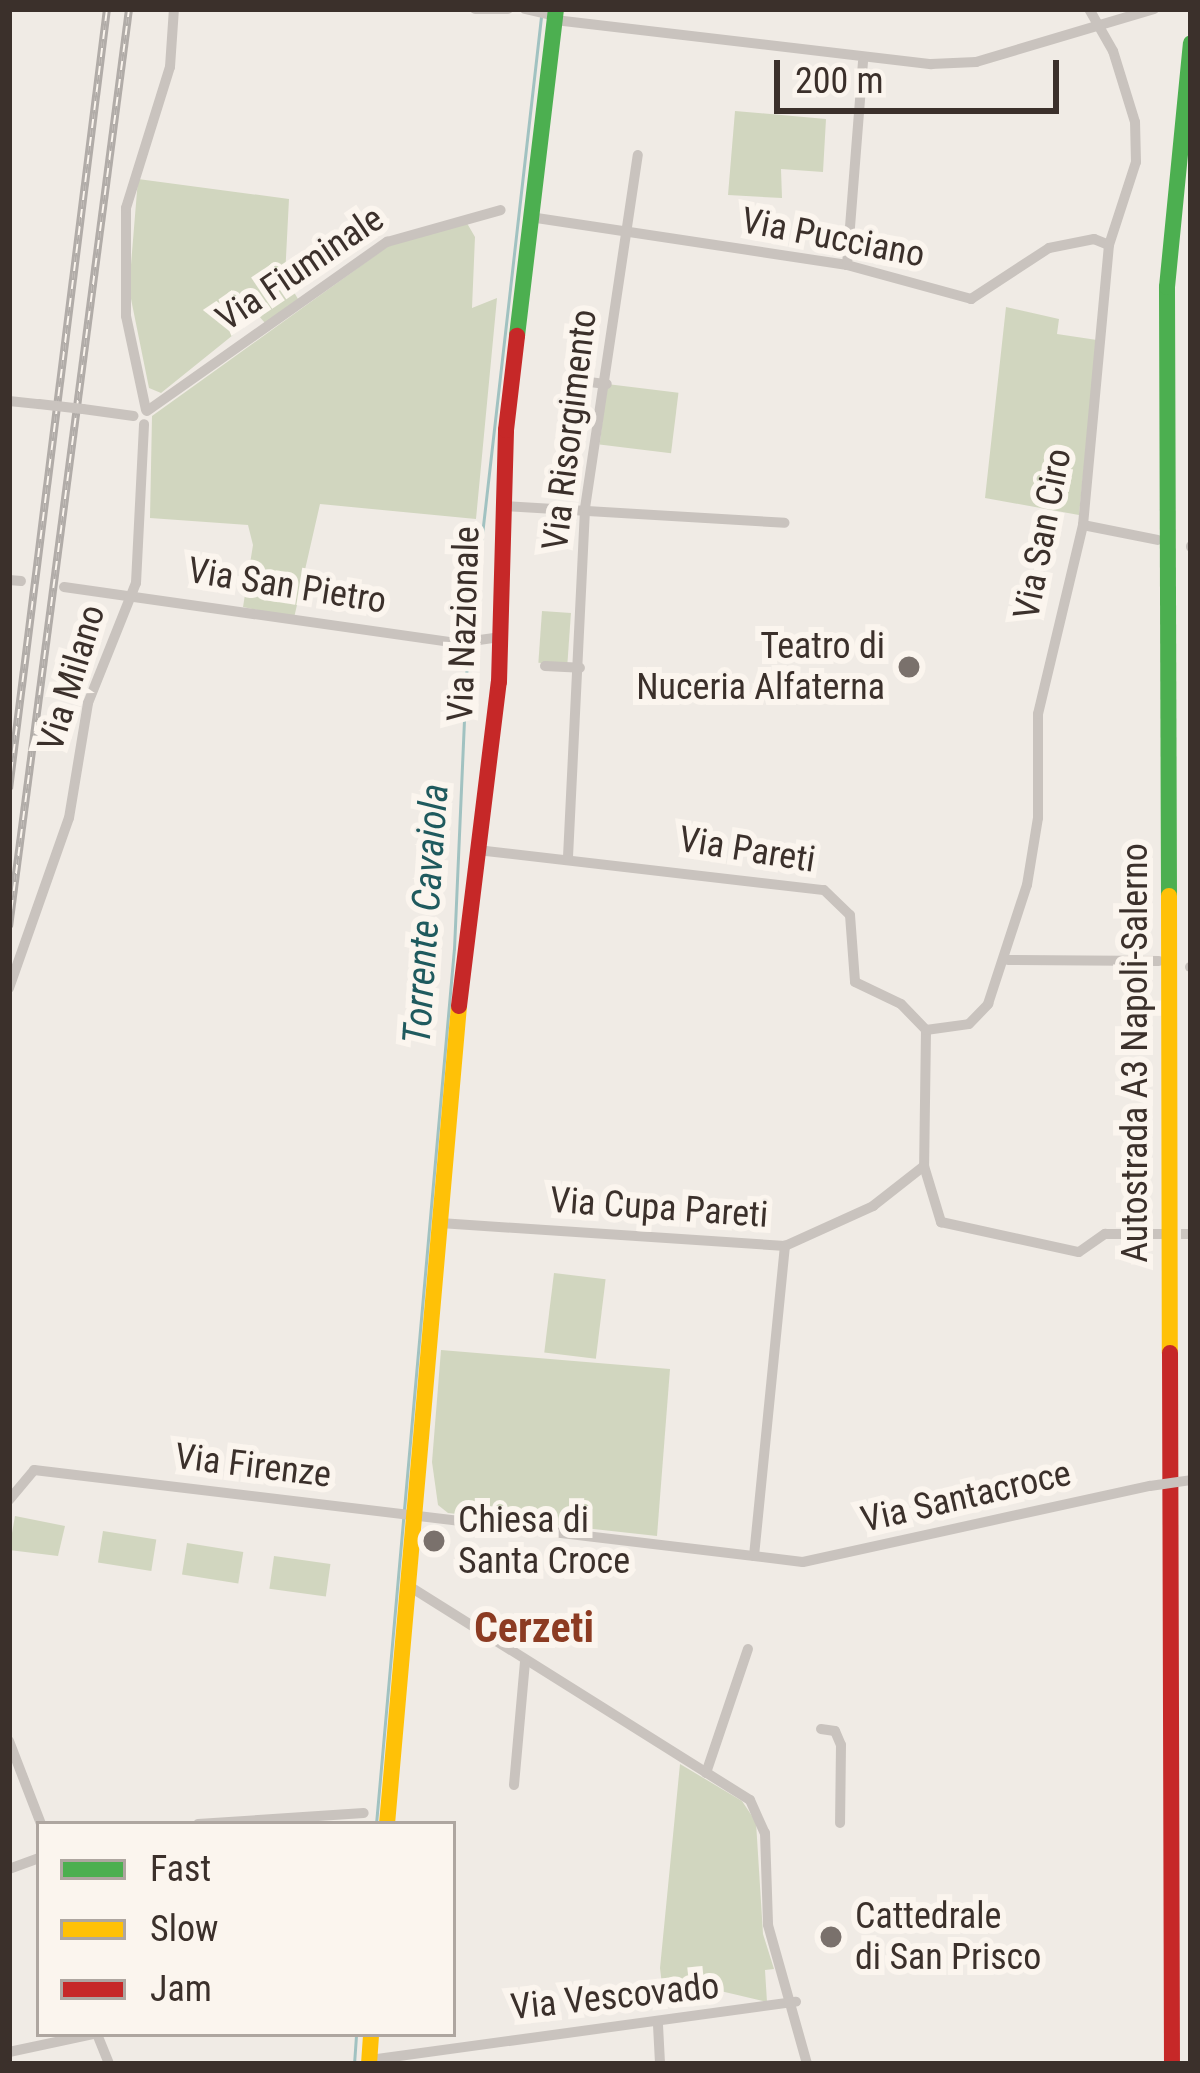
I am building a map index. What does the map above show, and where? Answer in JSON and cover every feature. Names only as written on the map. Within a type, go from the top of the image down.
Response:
[{"type":"main road","name":"Via Nazionale","points":[[387,1821],[477,850],[502,506],[554,15]]},
{"type":"main road","name":"Autostrada A3 Napoli-Salerno","points":[[1172,2064],[1167,287],[1191,43]]},
{"type":"main road","name":"Autostrada A3 Napoli-Salerno","points":[[1184,2064],[1180,292],[1191,122]]},
{"type":"street","name":"Via Milano","points":[[11,986],[69,818],[88,703],[132,592],[143,531],[143,415],[126,316],[126,208],[170,67],[174,9]]},
{"type":"street","points":[[475,9],[508,9]]},
{"type":"street","name":"Via San Ciro","points":[[926,1030],[969,1024],[1008,960],[1038,818],[1038,714],[1083,525],[1109,245],[1136,162],[1135,122],[1101,26],[1089,9]]},
{"type":"street","points":[[529,11],[863,62],[976,62],[1154,9]]},
{"type":"street","points":[[847,265],[863,62]]},
{"type":"street","name":"Via Risorgimento","points":[[568,857],[585,508],[638,155]]},
{"type":"street","name":"Via Fiuminale","points":[[143,415],[387,242],[500,210]]},
{"type":"street","name":"Via Pucciano","points":[[530,217],[847,265],[971,299],[1049,248],[1094,239],[1109,245]]},
{"type":"street","points":[[573,380],[607,384]]},
{"type":"street","points":[[9,401],[143,415]]},
{"type":"street","points":[[502,506],[784,524]]},
{"type":"street","points":[[1083,525],[1158,540]]},
{"type":"street","name":"Via San Pietro","points":[[64,586],[132,592],[458,643],[493,638]]},
{"type":"street","points":[[545,666],[580,668]]},
{"type":"street","name":"Via Pareti","points":[[477,850],[824,890],[850,915],[855,982],[902,1004],[926,1030]]},
{"type":"street","points":[[1008,960],[1159,961]]},
{"type":"street","points":[[926,1030],[924,1166],[941,1222],[974,1235],[1079,1252],[1106,1234],[1162,1234]]},
{"type":"street","name":"Via Cupa Pareti","points":[[440,1223],[785,1246],[873,1206],[924,1166]]},
{"type":"street","points":[[754,1556],[785,1246]]},
{"type":"street","name":"Via Firenze","points":[[12,1495],[34,1470],[390,1513],[415,1521]]},
{"type":"street","name":"Via Santacroce","points":[[415,1521],[803,1562],[871,1552],[1191,1480]]},
{"type":"street","points":[[412,1588],[750,1800],[760,1817],[768,1925],[796,2002],[807,2064]]},
{"type":"street","points":[[706,1773],[748,1649]]},
{"type":"street","points":[[514,1785],[525,1662]]},
{"type":"street","points":[[821,1729],[840,1741],[840,1823]]},
{"type":"street","points":[[9,1741],[40,1821]]},
{"type":"street","points":[[248,1821],[364,1814]]},
{"type":"street","name":"Via Vescovado","points":[[369,2062],[542,2031],[658,2025],[796,2002]]},
{"type":"street","points":[[658,2025],[660,2064]]},
{"type":"street","points":[[9,2052],[82,2037]]},
{"type":"street","points":[[34,2047],[37,2064]]},
{"type":"green space","points":[[735,111],[826,119],[823,172],[781,169],[782,198],[728,195]]},
{"type":"green space","points":[[138,179],[289,199],[285,277],[298,299],[265,323],[258,315],[161,393],[149,388],[129,289]]},
{"type":"green space","points":[[464,218],[475,237],[472,308],[497,298],[476,519],[320,504],[294,618],[243,607],[253,545],[248,525],[150,518],[152,416],[394,242]]},
{"type":"green space","points":[[1006,307],[1059,319],[1057,334],[1097,340],[1079,515],[985,498]]},
{"type":"green space","points":[[607,384],[678,393],[671,453],[600,445]]},
{"type":"green space","points":[[542,611],[571,613],[567,665],[538,663]]},
{"type":"green space","points":[[554,1273],[606,1279],[596,1359],[544,1352]]},
{"type":"green space","points":[[441,1350],[670,1369],[657,1536],[448,1513],[438,1505],[432,1462]]},
{"type":"green space","points":[[15,1516],[65,1526],[58,1556],[9,1550]]},
{"type":"green space","points":[[103,1531],[156,1539],[151,1571],[98,1563]]},
{"type":"green space","points":[[187,1543],[243,1552],[238,1584],[182,1575]]},
{"type":"green space","points":[[274,1556],[330,1564],[326,1597],[269,1589]]},
{"type":"green space","points":[[680,1764],[742,1801],[756,1822],[763,1934],[774,1969],[765,1970],[767,2002],[712,1989],[664,2001],[660,1968]]},
{"type":"waterway","name":"Torrente Cavaiola","points":[[376,1821],[454,949],[466,675],[541,17]]},
{"type":"waterway","name":"Torrente Cavaiola","points":[[354,2064],[356,2037]]},
{"type":"tunnel","points":[[1166,1234],[1191,1234]]},
{"type":"railway","points":[[9,789],[107,9]]},
{"type":"railway","points":[[9,927],[129,9]]},
{"type":"traffic: fast","points":[[517,336],[556,9]]},
{"type":"traffic: fast","points":[[1169,896],[1167,287],[1191,43]]},
{"type":"traffic: slow","points":[[1169,896],[1170,1353]]},
{"type":"traffic: slow","points":[[387,1821],[459,1006]]},
{"type":"traffic: slow","points":[[369,2064],[371,2037]]},
{"type":"traffic: jam","points":[[459,1006],[499,682],[506,430],[517,336]]},
{"type":"traffic: jam","points":[[1170,1353],[1172,2064]]},
{"type":"place","name":"Teatro di Nuceria Alfaterna","points":[[909,667]]},
{"type":"place","name":"Chiesa di Santa Croce","points":[[434,1541]]},
{"type":"place","name":"Cattedrale di San Prisco","points":[[831,1937]]},
{"type":"district","name":"Cerzeti","points":[[534,1628]]}]
